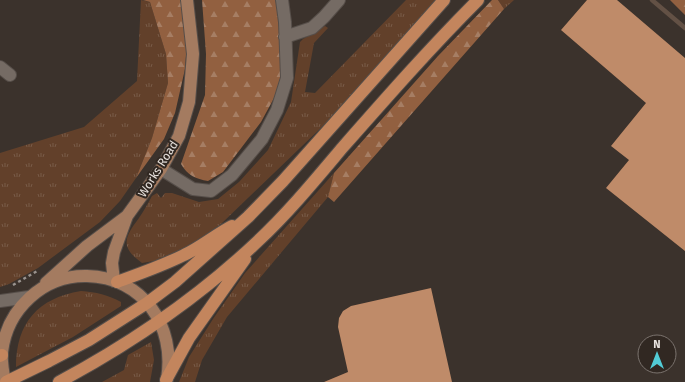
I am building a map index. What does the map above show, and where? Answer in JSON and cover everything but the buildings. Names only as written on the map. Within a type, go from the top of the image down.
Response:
[{"type":"highway","points":[[5,382],[49,362],[89,340],[147,303],[175,282],[248,217],[283,181],[444,0]]},
{"type":"highway","points":[[59,382],[121,347],[204,289],[258,241],[285,214],[411,70],[478,0]]},
{"type":"highway","points":[[115,281],[148,271],[184,255],[199,247],[216,234],[248,217]]},
{"type":"highway","points":[[166,381],[189,338],[258,241]]},
{"type":"main road","name":"Works Road","points":[[115,281],[112,263],[114,252],[127,216],[160,169],[179,136],[189,102],[193,54],[187,0]]},
{"type":"main road","name":"Works Road","points":[[5,382],[1,353],[6,334],[13,317],[33,295],[82,250],[127,216]]},
{"type":"main road","points":[[33,295],[48,285],[74,276],[101,277],[128,287],[147,303],[159,320],[167,343],[169,368],[166,381]]},
{"type":"street","points":[[160,169],[193,189],[211,191],[232,175],[262,139],[277,110],[288,78],[285,22],[282,0]]},
{"type":"street","points":[[285,37],[312,28],[339,0]]},
{"type":"street","points":[[0,67],[10,74]]},
{"type":"street","points":[[0,301],[33,295]]},
{"type":"green space","points":[[141,0],[150,2],[166,54],[168,83],[152,138],[136,178],[120,201],[100,222],[38,268],[9,284],[0,287],[0,153],[84,127],[137,81]]},
{"type":"green space","points":[[143,0],[181,0],[187,43],[185,69],[175,113],[164,139],[136,178],[152,138],[168,83],[166,54],[150,2]]},
{"type":"green space","points":[[202,0],[276,0],[282,36],[280,87],[261,122],[223,172],[208,181],[192,176],[181,164],[205,95],[206,54]]},
{"type":"green space","points":[[406,0],[436,0],[326,123],[221,224],[188,247],[160,260],[142,263],[130,252],[127,247],[127,242],[130,231],[143,213],[152,196],[157,193],[161,198],[165,193],[172,193],[199,202],[218,199],[239,182],[268,150],[291,102],[300,42],[303,39],[325,26],[328,28],[314,43],[305,92],[315,93]]},
{"type":"green space","points":[[492,0],[498,0],[504,9],[334,202],[328,197],[334,173],[438,56]]},
{"type":"green space","points":[[498,0],[514,0],[504,9]]},
{"type":"green space","points":[[670,0],[685,0],[685,15]]},
{"type":"green space","points":[[334,173],[328,197],[227,317],[202,360],[195,382],[179,382],[189,357],[245,273]]},
{"type":"green space","points":[[81,291],[111,297],[121,302],[121,306],[73,337],[16,367],[20,338],[25,325],[32,315],[53,300],[66,294]]},
{"type":"green space","points":[[151,342],[154,360],[150,382],[102,382],[124,370],[128,355]]},
{"type":"waterway","points":[[652,0],[685,28]]}]
